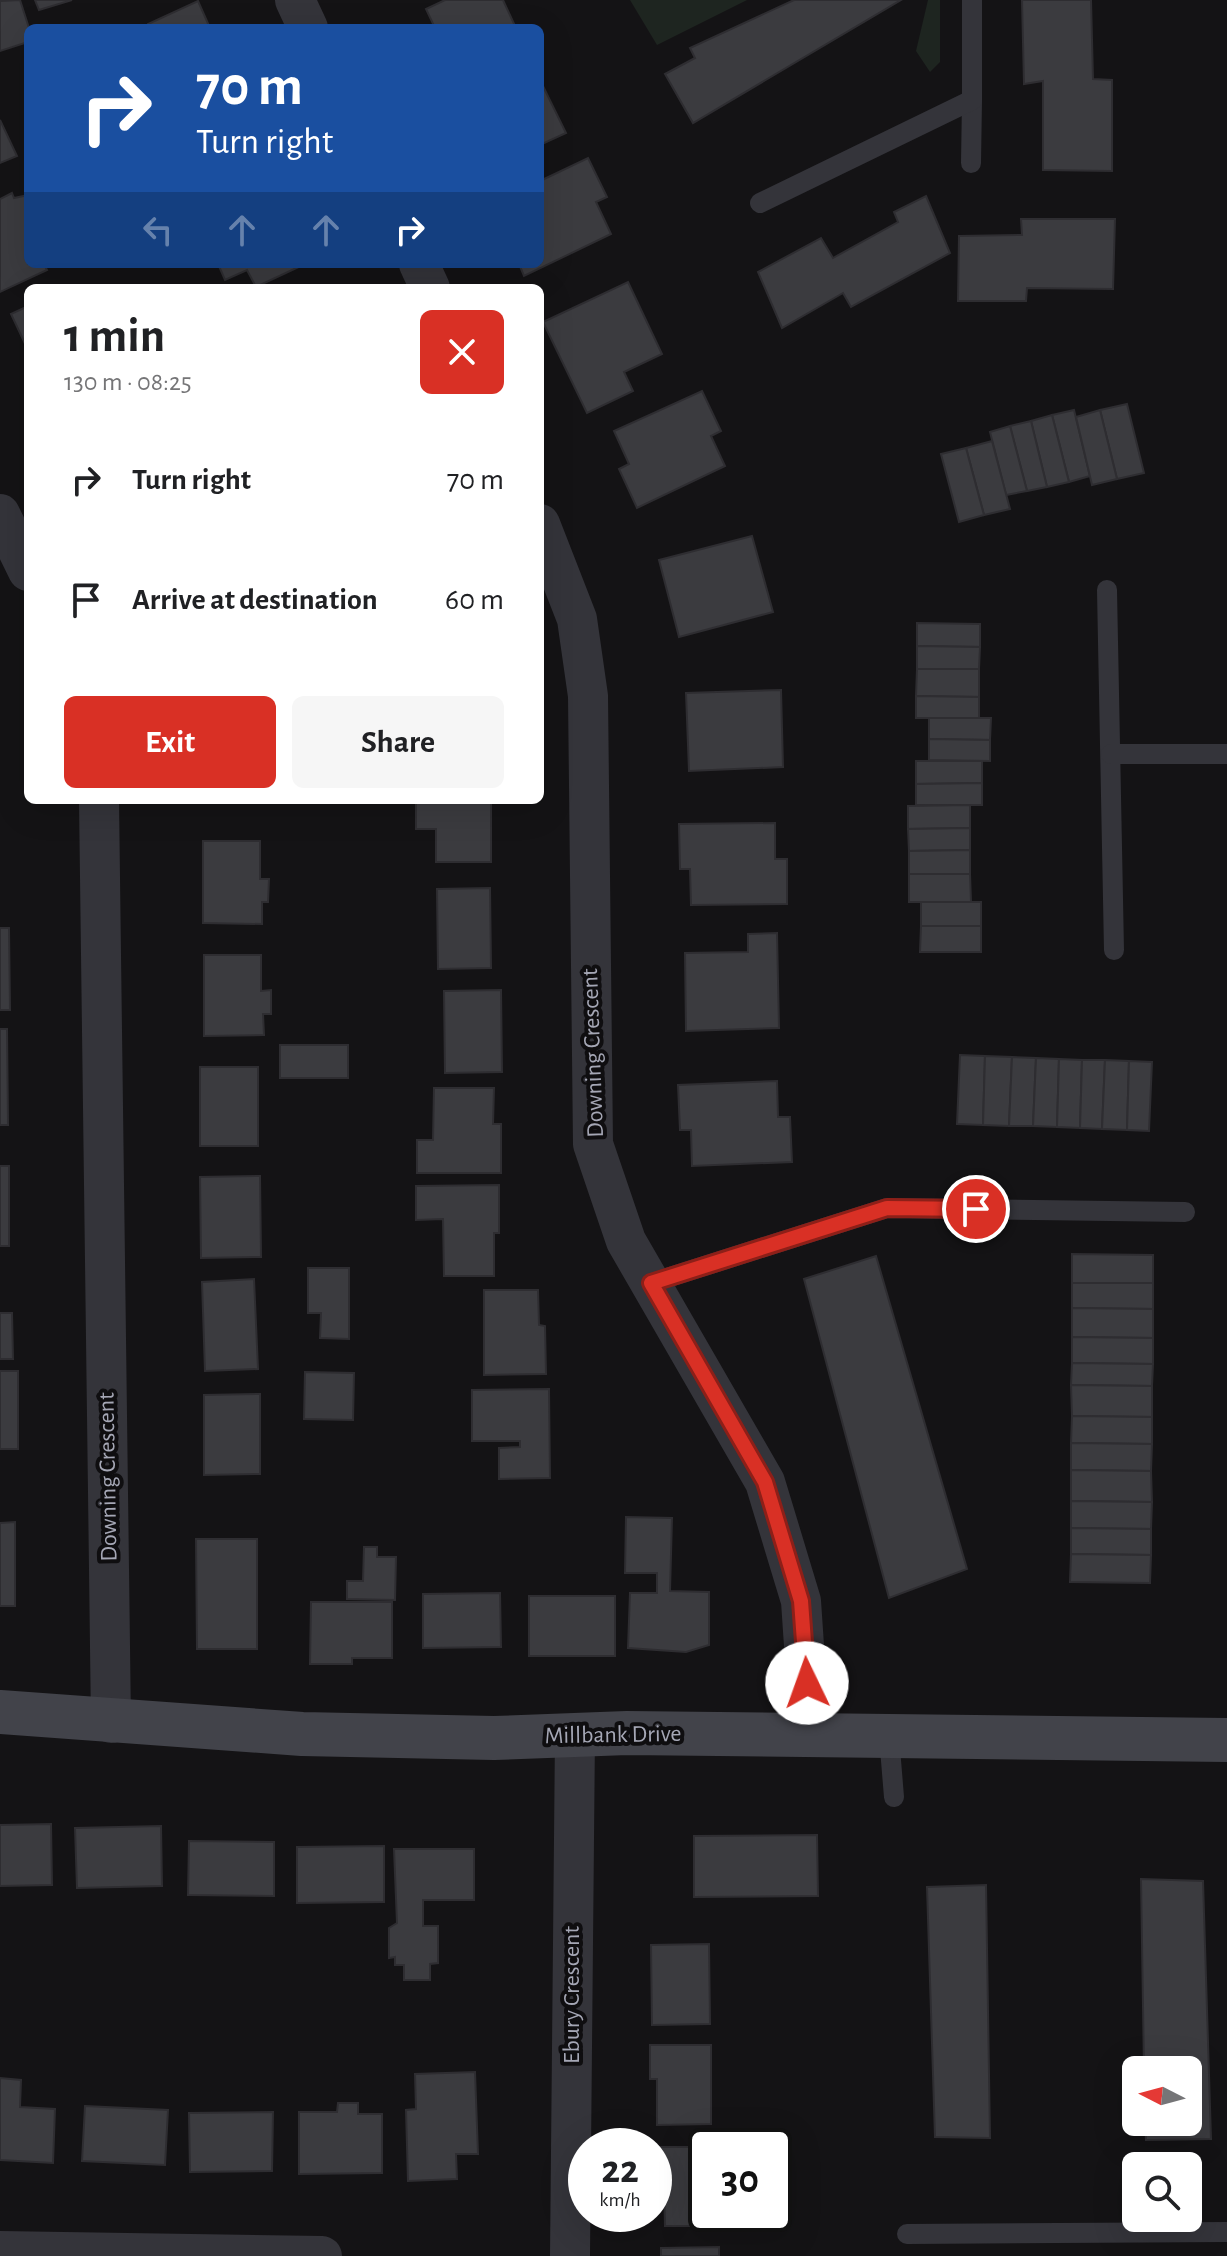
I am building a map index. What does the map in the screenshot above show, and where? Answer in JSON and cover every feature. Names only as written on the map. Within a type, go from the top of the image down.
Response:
[{"type":"street","points":[[295,0],[306,24]]},
{"type":"street","points":[[0,514],[24,563]]},
{"type":"street","name":"Downing Crescent","points":[[544,534],[577,619],[588,696],[593,1144],[626,1241],[765,1482],[801,1601],[810,1735]]},
{"type":"street","name":"Downing Crescent","points":[[99,804],[111,1723]]},
{"type":"street","name":"Millbank Drive","points":[[0,1712],[111,1723],[302,1734],[494,1738],[575,1734],[1227,1740]]},
{"type":"street","name":"Ebury Crescent","points":[[570,2256],[575,1734]]},
{"type":"street","points":[[0,2251],[322,2256]]},
{"type":"lane","points":[[971,163],[972,0]]},
{"type":"lane","points":[[760,203],[972,100]]},
{"type":"lane","points":[[1107,590],[1114,950]]},
{"type":"lane","points":[[1111,754],[1227,754]]},
{"type":"lane","points":[[651,1283],[887,1208],[1185,1212]]},
{"type":"lane","points":[[889,1736],[894,1797]]},
{"type":"lane","points":[[907,2234],[1227,2232]]},
{"type":"shaded area","points":[[630,0],[747,0],[657,45]]},
{"type":"shaded area","points":[[928,0],[940,0],[940,62],[930,72],[916,51]]},
{"type":"building","points":[[20,0],[28,24],[24,24],[24,43],[0,51],[0,1]]},
{"type":"building","points":[[35,0],[72,0],[39,10]]},
{"type":"building","points":[[445,0],[503,0],[514,24],[433,24],[426,9]]},
{"type":"building","points":[[794,0],[901,0],[693,123],[665,74],[695,58],[690,48]]},
{"type":"building","points":[[1022,0],[1091,0],[1093,79],[1112,80],[1112,171],[1043,170],[1043,81],[1024,84]]},
{"type":"building","points":[[198,1],[208,24],[148,24]]},
{"type":"building","points":[[544,88],[566,133],[544,143]]},
{"type":"building","points":[[0,120],[17,156],[0,163]]},
{"type":"building","points":[[588,158],[607,197],[596,202],[611,234],[544,266],[544,179]]},
{"type":"building","points":[[12,193],[14,198],[24,196],[24,268],[47,270],[0,292],[0,199]]},
{"type":"building","points":[[926,196],[950,253],[851,307],[843,293],[782,328],[758,272],[821,238],[833,258],[898,222],[894,212]]},
{"type":"building","points":[[1021,219],[1115,219],[1113,289],[1027,288],[1026,301],[958,301],[959,236],[1022,235]]},
{"type":"building","points":[[220,268],[296,268],[262,284],[254,284],[247,270],[225,280]]},
{"type":"building","points":[[521,268],[541,268],[524,276]]},
{"type":"building","points":[[628,282],[662,354],[624,372],[633,391],[587,413],[544,322]]},
{"type":"building","points":[[24,308],[24,342],[11,314]]},
{"type":"building","points":[[702,391],[721,431],[711,436],[725,466],[637,508],[619,469],[629,464],[614,431]]},
{"type":"building","points":[[1127,404],[1144,473],[1117,479],[1100,410]]},
{"type":"building","points":[[1074,410],[1090,476],[1069,482],[1052,415]]},
{"type":"building","points":[[1100,410],[1117,479],[1092,485],[1076,417]]},
{"type":"building","points":[[1052,415],[1069,482],[1047,487],[1031,421]]},
{"type":"building","points":[[1031,421],[1047,487],[1027,491],[1010,426]]},
{"type":"building","points":[[1010,426],[1027,491],[1006,495],[990,432]]},
{"type":"building","points":[[992,441],[1010,509],[984,515],[966,448]]},
{"type":"building","points":[[966,448],[984,515],[959,522],[941,454]]},
{"type":"building","points":[[752,536],[773,612],[679,637],[659,560]]},
{"type":"building","points":[[917,623],[980,624],[980,647],[917,646]]},
{"type":"building","points":[[917,646],[980,647],[979,669],[917,669]]},
{"type":"building","points":[[917,669],[979,669],[979,697],[916,696]]},
{"type":"building","points":[[781,690],[783,767],[689,771],[686,693]]},
{"type":"building","points":[[916,696],[979,697],[979,718],[916,718]]},
{"type":"building","points":[[929,718],[991,718],[990,740],[929,739]]},
{"type":"building","points":[[929,739],[990,740],[990,761],[929,760]]},
{"type":"building","points":[[916,761],[982,761],[982,783],[916,784]]},
{"type":"building","points":[[982,783],[982,805],[916,805],[916,784]]},
{"type":"building","points":[[416,804],[491,804],[491,862],[436,862],[436,829],[416,829]]},
{"type":"building","points":[[970,805],[970,828],[908,829],[908,806]]},
{"type":"building","points":[[775,823],[775,859],[787,859],[787,904],[691,905],[690,869],[680,869],[679,824]]},
{"type":"building","points":[[970,828],[970,850],[909,851],[908,829]]},
{"type":"building","points":[[203,841],[260,841],[260,879],[269,879],[268,902],[262,902],[262,924],[203,923]]},
{"type":"building","points":[[970,850],[970,874],[909,874],[909,851]]},
{"type":"building","points":[[909,874],[970,874],[971,902],[909,902]]},
{"type":"building","points":[[490,888],[491,968],[438,969],[437,889]]},
{"type":"building","points":[[921,902],[981,902],[981,926],[921,926]]},
{"type":"building","points":[[921,926],[981,926],[981,952],[920,952]]},
{"type":"building","points":[[0,928],[9,928],[10,1010],[0,1010]]},
{"type":"building","points":[[777,933],[779,1028],[686,1031],[685,953],[748,952],[748,934]]},
{"type":"building","points":[[204,955],[261,955],[261,991],[271,990],[271,1014],[263,1014],[264,1035],[204,1036]]},
{"type":"building","points":[[501,990],[502,1072],[445,1073],[444,991]]},
{"type":"building","points":[[0,1029],[7,1029],[8,1125],[0,1125]]},
{"type":"building","points":[[280,1045],[348,1045],[348,1078],[280,1078]]},
{"type":"building","points":[[960,1055],[985,1056],[983,1125],[957,1124]]},
{"type":"building","points":[[985,1056],[1012,1057],[1009,1126],[983,1125]]},
{"type":"building","points":[[1012,1057],[1036,1058],[1033,1126],[1009,1126]]},
{"type":"building","points":[[1036,1058],[1059,1059],[1057,1127],[1033,1126]]},
{"type":"building","points":[[1059,1059],[1082,1060],[1080,1128],[1057,1127]]},
{"type":"building","points":[[1082,1060],[1105,1060],[1102,1129],[1080,1128]]},
{"type":"building","points":[[1105,1060],[1129,1061],[1127,1130],[1102,1129]]},
{"type":"building","points":[[1129,1061],[1152,1062],[1149,1131],[1127,1130]]},
{"type":"building","points":[[200,1067],[258,1067],[258,1146],[200,1146]]},
{"type":"building","points":[[777,1081],[778,1117],[790,1117],[792,1162],[692,1166],[691,1130],[680,1130],[678,1085]]},
{"type":"building","points":[[434,1088],[494,1088],[493,1124],[501,1124],[501,1173],[417,1173],[417,1140],[433,1140]]},
{"type":"building","points":[[0,1166],[9,1166],[9,1246],[0,1246]]},
{"type":"building","points":[[260,1176],[261,1257],[201,1258],[200,1177]]},
{"type":"building","points":[[499,1185],[499,1233],[494,1233],[494,1276],[444,1276],[443,1219],[416,1220],[416,1186]]},
{"type":"building","points":[[1072,1254],[1153,1255],[1153,1283],[1072,1283]]},
{"type":"building","points":[[876,1256],[967,1569],[889,1598],[804,1279]]},
{"type":"building","points":[[308,1268],[349,1268],[349,1339],[320,1338],[321,1313],[308,1313]]},
{"type":"building","points":[[254,1279],[258,1369],[205,1371],[202,1282]]},
{"type":"building","points":[[1072,1283],[1153,1283],[1153,1309],[1072,1308]]},
{"type":"building","points":[[484,1290],[538,1290],[539,1325],[545,1326],[546,1374],[484,1375]]},
{"type":"building","points":[[1072,1308],[1153,1309],[1153,1338],[1072,1337]]},
{"type":"building","points":[[0,1313],[12,1313],[13,1359],[0,1359]]},
{"type":"building","points":[[1072,1337],[1153,1338],[1153,1364],[1072,1363]]},
{"type":"building","points":[[1072,1363],[1153,1364],[1152,1386],[1071,1385]]},
{"type":"building","points":[[0,1371],[18,1371],[18,1449],[0,1449]]},
{"type":"building","points":[[305,1372],[354,1373],[353,1420],[304,1419]]},
{"type":"building","points":[[1071,1385],[1152,1386],[1152,1417],[1072,1416]]},
{"type":"building","points":[[549,1389],[550,1478],[499,1479],[499,1448],[520,1447],[520,1441],[472,1441],[472,1390]]},
{"type":"building","points":[[260,1394],[260,1474],[204,1475],[204,1395]]},
{"type":"building","points":[[1072,1416],[1152,1417],[1152,1444],[1071,1443]]},
{"type":"building","points":[[1071,1443],[1152,1444],[1151,1471],[1071,1470]]},
{"type":"building","points":[[1071,1470],[1151,1471],[1152,1502],[1071,1501]]},
{"type":"building","points":[[1071,1501],[1152,1502],[1151,1529],[1071,1528]]},
{"type":"building","points":[[626,1517],[672,1518],[670,1591],[709,1592],[709,1645],[686,1652],[628,1648],[630,1593],[657,1593],[657,1573],[625,1573]]},
{"type":"building","points":[[15,1522],[15,1606],[0,1606],[0,1523]]},
{"type":"building","points":[[1071,1528],[1151,1529],[1151,1555],[1071,1554]]},
{"type":"building","points":[[196,1539],[257,1539],[257,1649],[197,1649]]},
{"type":"building","points":[[364,1547],[377,1547],[377,1557],[396,1557],[395,1600],[347,1599],[347,1581],[363,1581]]},
{"type":"building","points":[[1071,1554],[1151,1555],[1150,1583],[1070,1582]]},
{"type":"building","points":[[500,1593],[501,1647],[423,1648],[423,1594]]},
{"type":"building","points":[[529,1596],[615,1596],[615,1656],[529,1656]]},
{"type":"building","points":[[311,1602],[392,1602],[392,1658],[352,1658],[352,1664],[310,1664]]},
{"type":"building","points":[[51,1824],[52,1885],[0,1886],[0,1825]]},
{"type":"building","points":[[161,1826],[162,1886],[77,1888],[75,1828]]},
{"type":"building","points":[[817,1835],[818,1896],[694,1897],[694,1836]]},
{"type":"building","points":[[189,1841],[274,1842],[274,1896],[188,1895]]},
{"type":"building","points":[[384,1846],[384,1902],[297,1903],[297,1847]]},
{"type":"building","points":[[394,1849],[474,1849],[474,1900],[423,1900],[423,1926],[438,1926],[438,1963],[430,1964],[430,1980],[404,1980],[404,1965],[395,1965],[395,1957],[389,1958],[389,1928],[397,1923]]},
{"type":"building","points":[[1141,1879],[1203,1881],[1211,2139],[1146,2140],[1146,2136],[1202,2136],[1202,2056],[1144,2056]]},
{"type":"building","points":[[986,1885],[990,2138],[935,2137],[927,1887]]},
{"type":"building","points":[[709,1944],[710,2024],[652,2025],[651,1945]]},
{"type":"building","points":[[650,2045],[711,2045],[711,2124],[657,2125],[657,2079],[650,2079]]},
{"type":"building","points":[[475,2072],[478,2154],[456,2154],[457,2179],[408,2181],[406,2110],[416,2109],[415,2074]]},
{"type":"building","points":[[0,2078],[21,2080],[20,2107],[55,2109],[53,2163],[0,2160]]},
{"type":"building","points":[[338,2103],[358,2103],[358,2114],[382,2114],[382,2173],[299,2174],[299,2112],[337,2112]]},
{"type":"building","points":[[85,2106],[168,2110],[165,2165],[82,2161]]},
{"type":"building","points":[[273,2112],[272,2171],[190,2172],[189,2113]]},
{"type":"building","points":[[672,2147],[688,2147],[688,2226],[672,2226]]},
{"type":"building","points":[[719,2247],[719,2256],[661,2256],[661,2248]]},
{"type":"route","points":[[807,1683],[801,1601],[765,1482],[651,1283],[887,1208],[976,1209]]}]
